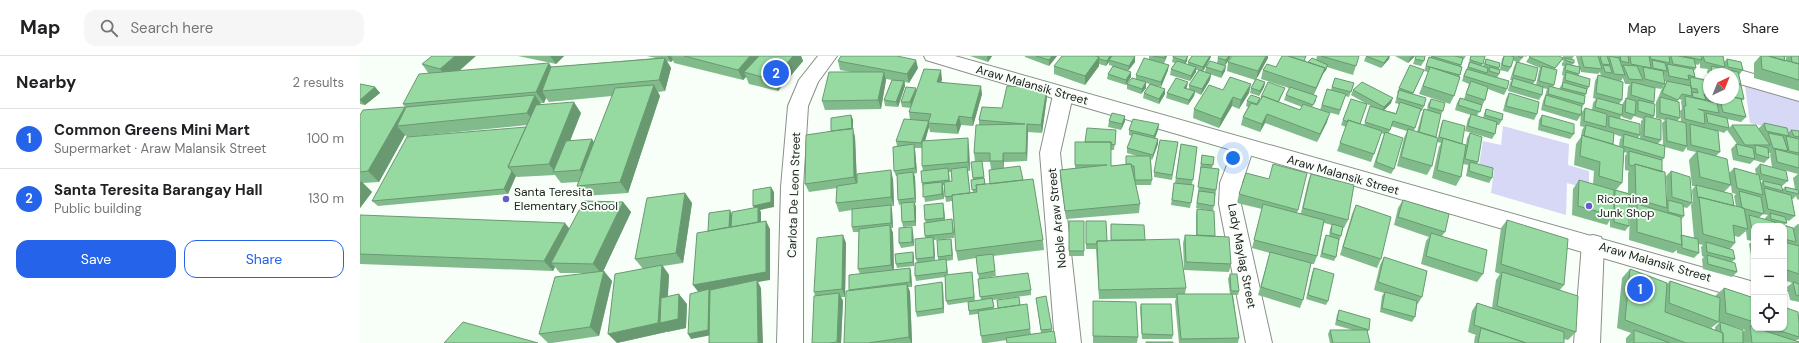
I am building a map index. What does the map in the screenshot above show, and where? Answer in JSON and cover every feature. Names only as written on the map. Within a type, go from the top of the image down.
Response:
[{"type":"street","name":"Carlota De Leon Street","points":[[790,343],[792,187],[798,106],[810,80],[828,56]]},
{"type":"street","name":"Araw Malansik Street","points":[[933,56],[1244,147],[1593,244],[1751,291]]},
{"type":"street","points":[[1739,77],[1799,94]]},
{"type":"street","name":"Noble Araw Street","points":[[1063,95],[1050,153],[1068,343]]},
{"type":"street","name":"Lady Maylag Street","points":[[1244,147],[1231,183],[1230,204],[1259,343]]},
{"type":"street","points":[[1588,343],[1593,244]]},
{"type":"street","points":[[1787,301],[1799,305]]},
{"type":"shaded area","points":[[1745,86],[1799,99],[1799,135],[1750,123]]},
{"type":"shaded area","points":[[1503,126],[1569,144],[1568,165],[1589,171],[1589,189],[1567,183],[1566,215],[1491,193],[1494,170],[1479,165],[1483,141],[1501,145]]},
{"type":"building","points":[[432,56],[455,56],[440,69],[422,64]]},
{"type":"building","points":[[684,56],[750,56],[738,70]]},
{"type":"building","points":[[759,56],[793,56],[773,80],[744,72]]},
{"type":"building","points":[[841,56],[897,56],[916,60],[907,74],[838,61]]},
{"type":"building","points":[[1036,56],[1052,56],[1049,60]]},
{"type":"building","points":[[1062,56],[1099,57],[1085,76],[1054,66]]},
{"type":"building","points":[[1097,56],[1110,56],[1107,61],[1099,59]]},
{"type":"building","points":[[1112,56],[1135,56],[1129,66],[1109,60]]},
{"type":"building","points":[[1153,56],[1165,56],[1165,58]]},
{"type":"building","points":[[1173,56],[1188,56],[1185,61]]},
{"type":"building","points":[[1192,56],[1210,56],[1203,67],[1188,62]]},
{"type":"building","points":[[1219,56],[1229,56],[1226,60],[1218,58]]},
{"type":"building","points":[[1232,56],[1266,56],[1258,71],[1228,62]]},
{"type":"building","points":[[1282,56],[1288,56],[1325,68],[1316,88],[1263,70],[1267,64],[1276,67]]},
{"type":"building","points":[[1288,56],[1306,56],[1304,61]]},
{"type":"building","points":[[1321,56],[1359,56],[1356,66]]},
{"type":"building","points":[[1366,56],[1389,56],[1384,63]]},
{"type":"building","points":[[1416,56],[1425,56],[1424,61],[1415,59]]},
{"type":"building","points":[[1431,56],[1455,56],[1463,58],[1461,65]]},
{"type":"building","points":[[1471,56],[1485,56],[1483,64],[1470,60]]},
{"type":"building","points":[[1504,56],[1514,57],[1511,67],[1502,65]]},
{"type":"building","points":[[1559,56],[1563,58],[1555,68],[1529,57]]},
{"type":"building","points":[[1581,56],[1598,56],[1602,69],[1584,67]]},
{"type":"building","points":[[1600,56],[1607,56],[1610,65],[1602,64]]},
{"type":"building","points":[[1609,56],[1619,58],[1625,75],[1614,74]]},
{"type":"building","points":[[1620,56],[1628,56],[1629,63],[1621,61]]},
{"type":"building","points":[[1630,56],[1649,56],[1651,68],[1631,64]]},
{"type":"building","points":[[1650,56],[1669,56],[1670,63],[1651,59]]},
{"type":"building","points":[[1671,56],[1694,59],[1696,68],[1673,64]]},
{"type":"building","points":[[1683,56],[1701,56],[1702,60]]},
{"type":"building","points":[[1703,56],[1723,56],[1725,67],[1705,62]]},
{"type":"building","points":[[1761,56],[1768,56],[1799,64],[1799,80],[1762,69]]},
{"type":"building","points":[[1769,56],[1784,56],[1785,61]]},
{"type":"building","points":[[1791,56],[1799,56],[1799,64],[1792,62]]},
{"type":"building","points":[[1429,57],[1462,67],[1460,75],[1426,66]]},
{"type":"building","points":[[665,58],[659,80],[542,91],[551,67]]},
{"type":"building","points":[[1144,58],[1169,65],[1161,82],[1136,75]]},
{"type":"building","points":[[1312,58],[1328,65],[1325,69],[1308,62]]},
{"type":"building","points":[[1565,58],[1574,60],[1574,63],[1565,60]]},
{"type":"building","points":[[1486,59],[1500,63],[1499,68],[1485,64]]},
{"type":"building","points":[[1727,59],[1741,62],[1743,70],[1739,68],[1728,67]]},
{"type":"building","points":[[1652,60],[1665,63],[1667,71],[1653,68]]},
{"type":"building","points":[[1177,61],[1196,67],[1191,76],[1171,69]]},
{"type":"building","points":[[1210,61],[1226,66],[1222,72],[1206,67]]},
{"type":"building","points":[[1470,62],[1488,68],[1487,73],[1468,67]]},
{"type":"building","points":[[1517,62],[1538,68],[1535,81],[1513,75]]},
{"type":"building","points":[[549,63],[536,92],[403,104],[419,74]]},
{"type":"building","points":[[1566,64],[1580,67],[1579,74],[1565,70]]},
{"type":"building","points":[[1667,64],[1693,69],[1695,77],[1688,75],[1689,80],[1669,76]]},
{"type":"building","points":[[1410,65],[1424,70],[1413,93],[1399,88]]},
{"type":"building","points":[[1603,65],[1610,66],[1612,73],[1605,72]]},
{"type":"building","points":[[1623,65],[1637,66],[1643,80],[1629,79]]},
{"type":"building","points":[[1113,66],[1131,72],[1126,80],[1108,74]]},
{"type":"building","points":[[1542,66],[1557,70],[1554,85],[1539,81]]},
{"type":"building","points":[[1430,67],[1460,77],[1454,96],[1423,86]]},
{"type":"building","points":[[1490,67],[1500,70],[1499,74],[1489,71]]},
{"type":"building","points":[[1643,67],[1663,71],[1665,84],[1645,79]]},
{"type":"building","points":[[924,69],[941,70],[937,82],[981,86],[972,118],[959,116],[956,125],[928,123],[931,114],[909,112]]},
{"type":"building","points":[[1467,69],[1509,81],[1507,89],[1464,76]]},
{"type":"building","points":[[1199,70],[1211,74],[1202,89],[1189,85]]},
{"type":"building","points":[[829,72],[884,72],[878,100],[822,101]]},
{"type":"building","points":[[1566,72],[1590,79],[1589,87],[1565,80]]},
{"type":"building","points":[[1598,75],[1623,82],[1622,100],[1596,93]]},
{"type":"building","points":[[1230,77],[1251,84],[1241,100],[1233,97],[1221,119],[1194,109],[1209,85],[1223,90]]},
{"type":"building","points":[[1690,77],[1703,80],[1703,99],[1693,97],[1692,92],[1698,93],[1697,89],[1691,88]]},
{"type":"building","points":[[1132,78],[1146,82],[1142,89],[1127,84]]},
{"type":"building","points":[[1176,78],[1188,82],[1184,88],[1195,91],[1189,100],[1167,93]]},
{"type":"building","points":[[1335,78],[1354,83],[1351,92],[1332,87]]},
{"type":"building","points":[[1513,78],[1543,87],[1542,95],[1511,86]]},
{"type":"building","points":[[1256,79],[1265,82],[1260,91],[1251,88]]},
{"type":"building","points":[[892,80],[904,81],[896,102],[884,100]]},
{"type":"building","points":[[1471,81],[1488,87],[1485,100],[1466,94]]},
{"type":"building","points":[[1667,81],[1691,86],[1692,96],[1682,94],[1678,100],[1662,93]]},
{"type":"building","points":[[1268,82],[1285,88],[1278,102],[1263,96],[1261,97]]},
{"type":"building","points":[[1362,82],[1393,98],[1384,107],[1353,90]]},
{"type":"building","points":[[1563,82],[1587,89],[1586,94],[1562,88]]},
{"type":"building","points":[[1632,82],[1655,88],[1654,102],[1631,95]]},
{"type":"building","points":[[360,84],[375,87],[360,100]]},
{"type":"building","points":[[1150,84],[1165,89],[1159,99],[1144,93]]},
{"type":"building","points":[[654,85],[620,182],[577,186],[615,88]]},
{"type":"building","points":[[1739,85],[1741,85],[1744,99],[1739,98]]},
{"type":"building","points":[[1007,86],[1047,88],[1041,125],[1027,124],[1026,153],[1003,153],[1003,161],[990,161],[990,153],[974,153],[976,125],[1025,124],[979,120],[982,107],[1002,108]]},
{"type":"building","points":[[1549,86],[1585,96],[1584,104],[1548,94]]},
{"type":"building","points":[[906,87],[916,88],[910,102],[901,102]]},
{"type":"building","points":[[1290,87],[1317,96],[1313,105],[1286,95]]},
{"type":"building","points":[[1327,89],[1346,94],[1340,110],[1322,105]]},
{"type":"building","points":[[1399,90],[1426,98],[1424,106],[1397,98]]},
{"type":"building","points":[[1509,93],[1539,102],[1537,114],[1506,106]]},
{"type":"building","points":[[535,95],[527,113],[397,126],[406,107]]},
{"type":"building","points":[[1251,95],[1260,98],[1257,104],[1247,101]]},
{"type":"building","points":[[1546,95],[1582,106],[1581,115],[1544,105]]},
{"type":"building","points":[[1263,96],[1300,110],[1303,104],[1330,113],[1320,134],[1267,114],[1262,124],[1243,117],[1251,103],[1257,105]]},
{"type":"building","points":[[1685,96],[1703,100],[1703,104],[1717,104],[1719,113],[1698,109],[1704,111],[1705,124],[1685,119],[1684,106],[1686,106]]},
{"type":"building","points":[[1660,97],[1679,102],[1680,118],[1660,113]]},
{"type":"building","points":[[1460,98],[1482,105],[1480,112],[1458,105]]},
{"type":"building","points":[[1597,98],[1623,105],[1622,115],[1595,107]]},
{"type":"building","points":[[1626,98],[1636,101],[1635,115],[1625,112]]},
{"type":"building","points":[[1739,98],[1741,99],[1746,117],[1723,112],[1721,104],[1739,104]]},
{"type":"building","points":[[1351,99],[1367,104],[1360,124],[1343,120]]},
{"type":"building","points":[[1431,99],[1445,103],[1443,111],[1429,107]]},
{"type":"building","points":[[1638,100],[1655,104],[1654,116],[1638,111]]},
{"type":"building","points":[[574,102],[549,164],[508,167],[536,105]]},
{"type":"building","points":[[1400,102],[1421,109],[1415,128],[1393,121],[1390,130],[1365,122],[1370,106],[1396,114]]},
{"type":"building","points":[[405,107],[368,171],[360,172],[360,115],[363,110]]},
{"type":"building","points":[[1585,108],[1607,114],[1606,127],[1584,121]]},
{"type":"building","points":[[1424,109],[1441,114],[1436,137],[1419,132]]},
{"type":"building","points":[[1486,109],[1503,114],[1502,120],[1485,115]]},
{"type":"building","points":[[1112,113],[1125,116],[1122,124],[1109,121]]},
{"type":"building","points":[[1706,113],[1727,118],[1729,128],[1708,123]]},
{"type":"building","points":[[1471,114],[1497,122],[1495,134],[1468,126]]},
{"type":"building","points":[[851,115],[852,129],[831,131],[831,118]]},
{"type":"building","points":[[1542,115],[1574,124],[1574,134],[1541,125]]},
{"type":"building","points":[[1609,116],[1640,124],[1640,135],[1609,127]]},
{"type":"building","points":[[1645,116],[1661,120],[1661,140],[1644,136]]},
{"type":"building","points":[[1666,118],[1686,123],[1687,146],[1667,141]]},
{"type":"building","points":[[904,119],[929,121],[921,143],[896,141]]},
{"type":"building","points":[[1133,119],[1159,124],[1154,136],[1129,130]]},
{"type":"building","points":[[1348,120],[1382,131],[1374,154],[1340,143]]},
{"type":"building","points":[[1443,120],[1465,126],[1462,144],[1439,137]]},
{"type":"building","points":[[1764,123],[1787,128],[1789,136],[1766,131]]},
{"type":"building","points":[[1690,124],[1718,131],[1720,152],[1691,145]]},
{"type":"building","points":[[1586,125],[1614,133],[1613,144],[1584,136]]},
{"type":"building","points":[[1732,125],[1756,125],[1770,145],[1745,145]]},
{"type":"building","points":[[526,127],[508,167],[512,171],[504,189],[372,201],[407,137]]},
{"type":"building","points":[[853,128],[854,177],[805,184],[806,135]]},
{"type":"building","points":[[1087,128],[1116,130],[1115,145],[1111,144],[1111,142],[1085,142]]},
{"type":"building","points":[[1408,129],[1438,138],[1432,166],[1401,157]]},
{"type":"building","points":[[1791,130],[1799,131],[1799,137],[1794,136]]},
{"type":"building","points":[[1385,132],[1403,138],[1394,169],[1376,162]]},
{"type":"building","points":[[1133,133],[1158,139],[1153,155],[1127,148]]},
{"type":"building","points":[[1470,133],[1482,137],[1478,162],[1465,159]]},
{"type":"building","points":[[1768,133],[1783,136],[1788,151],[1773,148]]},
{"type":"building","points":[[1624,134],[1665,146],[1664,158],[1623,146]]},
{"type":"building","points":[[1582,135],[1624,148],[1622,183],[1599,176],[1600,162],[1580,156]]},
{"type":"building","points":[[1786,136],[1799,139],[1799,153],[1789,151]]},
{"type":"building","points":[[968,138],[968,162],[922,166],[922,141]]},
{"type":"building","points":[[1443,138],[1466,145],[1461,177],[1437,170]]},
{"type":"building","points":[[592,139],[580,170],[553,172],[566,141]]},
{"type":"building","points":[[1160,140],[1178,142],[1172,175],[1154,172]]},
{"type":"building","points":[[1075,142],[1111,142],[1111,166],[1131,164],[1140,204],[1065,211],[1060,170],[1107,165],[1075,165]]},
{"type":"building","points":[[914,144],[915,168],[894,171],[893,147]]},
{"type":"building","points":[[1181,144],[1197,147],[1193,180],[1176,178]]},
{"type":"building","points":[[1736,144],[1753,148],[1755,159],[1738,155]]},
{"type":"building","points":[[1755,145],[1768,148],[1769,158],[1756,154]]},
{"type":"building","points":[[1775,149],[1799,155],[1799,168],[1777,162]]},
{"type":"building","points":[[1629,151],[1662,160],[1662,172],[1635,164],[1633,166],[1629,165]]},
{"type":"building","points":[[1697,151],[1727,159],[1731,185],[1700,177]]},
{"type":"building","points":[[1202,155],[1214,157],[1213,165],[1201,164]]},
{"type":"building","points":[[1126,156],[1150,156],[1152,180],[1135,180],[1134,166],[1131,164],[1126,164]]},
{"type":"building","points":[[982,161],[984,177],[973,178],[971,162]]},
{"type":"building","points":[[1470,162],[1493,168],[1492,178],[1469,171]]},
{"type":"building","points":[[1273,164],[1307,173],[1298,210],[1239,194],[1246,173],[1269,179]]},
{"type":"building","points":[[1635,164],[1665,172],[1667,208],[1636,199]]},
{"type":"building","points":[[1760,164],[1786,171],[1788,181],[1761,174]]},
{"type":"building","points":[[1020,166],[1023,180],[990,184],[989,170]]},
{"type":"building","points":[[967,167],[970,193],[945,197],[944,182],[952,181],[951,169]]},
{"type":"building","points":[[1201,167],[1219,169],[1216,190],[1198,187]]},
{"type":"building","points":[[948,168],[949,180],[922,183],[921,171]]},
{"type":"building","points":[[1734,168],[1759,175],[1763,195],[1737,188]]},
{"type":"building","points":[[891,170],[891,197],[836,203],[837,186],[857,183],[857,174]]},
{"type":"building","points":[[1671,171],[1690,177],[1692,203],[1672,197]]},
{"type":"building","points":[[913,172],[915,198],[898,200],[897,174]]},
{"type":"building","points":[[1311,174],[1354,185],[1348,220],[1303,208]]},
{"type":"building","points":[[984,178],[985,184],[976,185],[977,189],[972,190],[971,180]]},
{"type":"building","points":[[1033,179],[1043,240],[956,251],[952,195],[977,192],[976,185]]},
{"type":"building","points":[[1579,180],[1614,190],[1614,216],[1578,206]]},
{"type":"building","points":[[1763,181],[1781,185],[1783,191],[1764,186]]},
{"type":"building","points":[[942,182],[942,194],[923,197],[923,184]]},
{"type":"building","points":[[1174,183],[1194,185],[1191,203],[1172,200]]},
{"type":"building","points":[[1696,185],[1732,194],[1734,206],[1698,198]]},
{"type":"building","points":[[771,187],[771,202],[753,206],[753,190]]},
{"type":"building","points":[[1785,187],[1798,190],[1799,194],[1786,191]]},
{"type":"building","points":[[1764,188],[1791,195],[1795,216],[1768,209]]},
{"type":"building","points":[[1615,190],[1629,194],[1629,226],[1614,222]]},
{"type":"building","points":[[1199,191],[1215,193],[1214,206],[1197,203]]},
{"type":"building","points":[[1739,191],[1761,197],[1764,214],[1742,208]]},
{"type":"building","points":[[685,193],[676,253],[635,259],[647,198]]},
{"type":"building","points":[[1699,197],[1744,208],[1748,229],[1733,225],[1735,243],[1703,234]]},
{"type":"building","points":[[1403,200],[1449,214],[1445,232],[1398,217]]},
{"type":"building","points":[[1668,200],[1683,204],[1684,216],[1668,212]]},
{"type":"building","points":[[584,201],[623,202],[593,264],[551,263]]},
{"type":"building","points":[[914,202],[915,221],[902,222],[901,203]]},
{"type":"building","points":[[943,203],[944,218],[925,220],[924,205]]},
{"type":"building","points":[[1263,204],[1324,220],[1317,256],[1254,240]]},
{"type":"building","points":[[1637,204],[1681,217],[1682,245],[1637,232]]},
{"type":"building","points":[[891,205],[891,223],[852,227],[852,209]]},
{"type":"building","points":[[1356,205],[1391,217],[1381,259],[1343,247]]},
{"type":"building","points":[[758,207],[758,222],[731,227],[732,212]]},
{"type":"building","points":[[1197,209],[1214,211],[1215,236],[1197,235]]},
{"type":"building","points":[[730,210],[729,227],[708,231],[709,213]]},
{"type":"building","points":[[1770,213],[1785,217],[1787,223],[1771,219]]},
{"type":"building","points":[[360,215],[565,223],[544,261],[360,254]]},
{"type":"building","points":[[1749,215],[1775,222],[1751,223],[1751,225]]},
{"type":"building","points":[[952,219],[953,233],[925,236],[924,223]]},
{"type":"building","points":[[1507,220],[1568,239],[1564,285],[1501,264]]},
{"type":"building","points":[[766,221],[766,272],[693,285],[697,233]]},
{"type":"building","points":[[1069,221],[1084,221],[1084,251],[1069,251]]},
{"type":"building","points":[[1086,221],[1106,221],[1107,241],[1097,241],[1096,244],[1086,244]]},
{"type":"building","points":[[1111,224],[1144,225],[1145,240],[1111,240]]},
{"type":"building","points":[[1332,224],[1343,227],[1341,236],[1331,233]]},
{"type":"building","points":[[890,225],[891,265],[858,269],[859,229]]},
{"type":"building","points":[[1787,226],[1793,228],[1796,242],[1787,240]]},
{"type":"building","points":[[912,227],[912,242],[899,243],[899,228]]},
{"type":"building","points":[[1431,233],[1487,250],[1483,274],[1426,256]]},
{"type":"building","points":[[843,235],[842,289],[814,292],[817,238]]},
{"type":"building","points":[[1185,235],[1229,237],[1231,264],[1186,262]]},
{"type":"building","points":[[1326,235],[1339,239],[1336,257],[1322,253]]},
{"type":"building","points":[[1681,235],[1698,239],[1699,253],[1682,248]]},
{"type":"building","points":[[933,237],[934,257],[916,259],[915,239]]},
{"type":"building","points":[[951,239],[952,255],[938,257],[937,240]]},
{"type":"building","points":[[1179,239],[1186,288],[1099,290],[1097,241]]},
{"type":"building","points":[[1706,242],[1733,250],[1735,259],[1707,252]]},
{"type":"building","points":[[1787,243],[1799,246],[1799,274],[1787,270]]},
{"type":"building","points":[[913,252],[913,262],[896,264],[895,254]]},
{"type":"building","points":[[1270,252],[1311,263],[1303,300],[1261,287]]},
{"type":"building","points":[[993,254],[995,271],[978,274],[976,256]]},
{"type":"building","points":[[1707,255],[1735,263],[1737,272],[1708,264]]},
{"type":"building","points":[[1384,257],[1427,271],[1422,297],[1378,282]]},
{"type":"building","points":[[946,259],[947,272],[915,276],[915,263]]},
{"type":"building","points":[[662,265],[658,323],[608,334],[615,274]]},
{"type":"building","points":[[910,268],[910,282],[849,290],[849,275]]},
{"type":"building","points":[[1314,268],[1334,274],[1328,301],[1308,295]]},
{"type":"building","points":[[1630,269],[1667,283],[1665,312],[1723,333],[1723,343],[1686,343],[1625,320]]},
{"type":"building","points":[[604,271],[590,327],[539,334],[555,277]]},
{"type":"building","points":[[972,272],[974,297],[946,301],[945,275]]},
{"type":"building","points":[[1502,272],[1578,296],[1576,332],[1497,306]]},
{"type":"building","points":[[1028,273],[1031,290],[980,297],[978,279]]},
{"type":"building","points":[[1230,274],[1237,274],[1239,291],[1231,291]]},
{"type":"building","points":[[757,280],[758,343],[709,343],[710,290]]},
{"type":"building","points":[[1670,281],[1720,298],[1719,322],[1669,303]]},
{"type":"building","points":[[942,282],[943,308],[916,312],[915,286]]},
{"type":"building","points":[[1793,282],[1799,284],[1799,296],[1796,295]]},
{"type":"building","points":[[907,284],[909,337],[868,343],[844,343],[846,291]]},
{"type":"building","points":[[1724,288],[1751,297],[1751,321],[1726,313]]},
{"type":"building","points":[[709,289],[708,330],[688,334],[690,294]]},
{"type":"building","points":[[1385,292],[1417,301],[1415,317],[1382,308]]},
{"type":"building","points":[[839,293],[837,342],[812,343],[814,296]]},
{"type":"building","points":[[679,294],[678,319],[660,323],[661,298]]},
{"type":"building","points":[[1177,294],[1232,294],[1239,338],[1181,339]]},
{"type":"building","points":[[1046,296],[1052,329],[1041,330],[1036,298]]},
{"type":"building","points":[[1019,297],[1020,305],[998,308],[997,300]]},
{"type":"building","points":[[992,298],[994,307],[969,311],[968,302]]},
{"type":"building","points":[[1093,301],[1136,302],[1138,337],[1093,336]]},
{"type":"building","points":[[1477,303],[1564,332],[1564,343],[1526,343],[1474,325]]},
{"type":"building","points":[[1027,304],[1030,329],[981,336],[978,311]]},
{"type":"building","points":[[1141,304],[1171,304],[1173,335],[1142,334]]},
{"type":"building","points":[[1787,308],[1798,312],[1799,337],[1780,331],[1787,331]]},
{"type":"building","points":[[1339,310],[1370,319],[1369,330],[1337,320]]},
{"type":"building","points":[[463,322],[538,343],[444,343]]},
{"type":"building","points":[[1720,322],[1743,330],[1743,343],[1723,343],[1723,333],[1721,332]]},
{"type":"building","points":[[1750,326],[1751,331],[1765,331],[1799,342],[1799,343],[1752,343]]},
{"type":"building","points":[[1481,328],[1526,343],[1478,343]]},
{"type":"building","points":[[1330,330],[1367,330],[1370,343],[1333,343]]},
{"type":"building","points":[[1634,330],[1670,343],[1634,343]]},
{"type":"building","points":[[1054,331],[1056,343],[1007,343],[1006,338]]},
{"type":"building","points":[[1173,342],[1173,343],[1146,343]]},
{"type":"place","name":"Santa Teresita Barangay Hall","points":[[776,73]]},
{"type":"place","name":"Santa Teresita Elementary School","points":[[506,199]]},
{"type":"place","name":"Ricomina Junk Shop","points":[[1589,206]]},
{"type":"place","name":"Common Greens Mini Mart","points":[[1640,289]]}]
